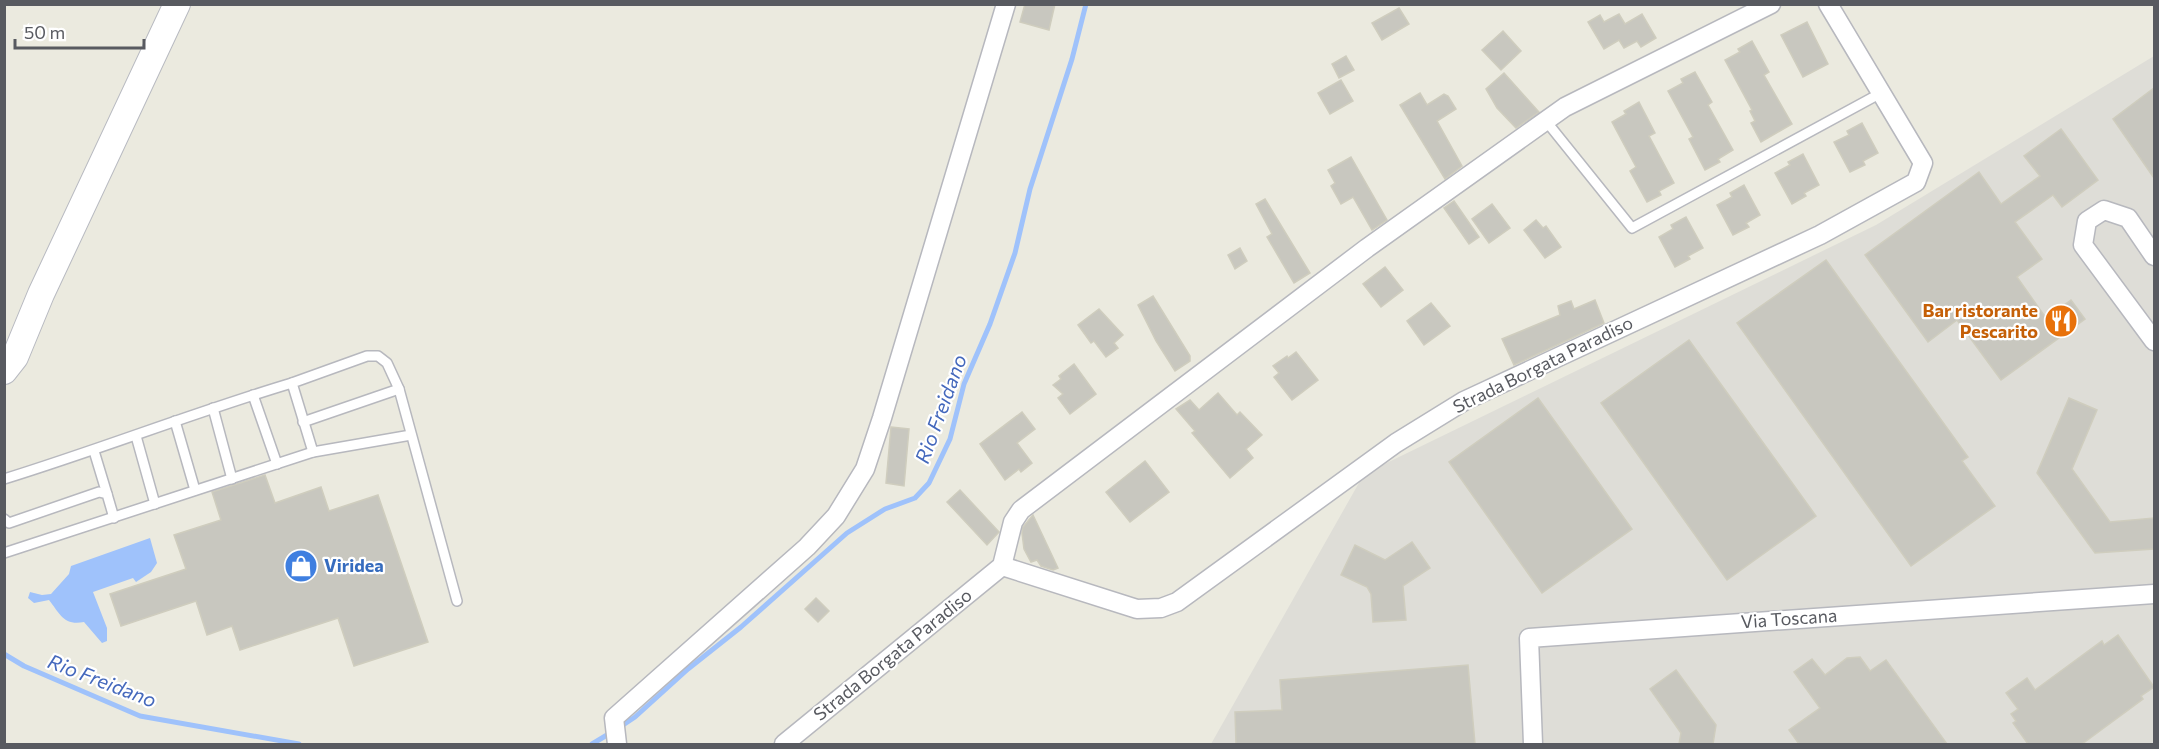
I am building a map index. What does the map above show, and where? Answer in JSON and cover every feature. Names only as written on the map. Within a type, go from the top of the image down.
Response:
[{"type":"street","points":[[4,371],[15,357],[41,294],[177,4]]},
{"type":"street","points":[[617,744],[614,718],[807,547],[836,516],[865,470],[1006,4]]},
{"type":"street","points":[[1002,566],[1013,522],[1021,510],[1367,248],[1565,107],[1771,4]]},
{"type":"street","name":"Strada Borgata Paradiso","points":[[784,744],[1002,566],[1137,609],[1161,608],[1177,602],[1396,443],[1464,401],[1820,235],[1916,182],[1923,163],[1828,4]]},
{"type":"street","points":[[2152,331],[2083,244],[2088,221],[2104,210],[2128,218],[2154,256]]},
{"type":"street","points":[[4,340],[41,294]]},
{"type":"street","name":"Via Toscana","points":[[1533,744],[1529,638],[2154,594]]},
{"type":"lane","points":[[1546,121],[1632,228],[1881,93]]},
{"type":"lane","points":[[4,479],[94,451],[367,356],[378,356],[387,363],[399,389],[457,601]]},
{"type":"lane","points":[[292,383],[313,452]]},
{"type":"lane","points":[[303,423],[399,389]]},
{"type":"lane","points":[[253,395],[277,464]]},
{"type":"lane","points":[[213,408],[232,479]]},
{"type":"lane","points":[[175,421],[195,490]]},
{"type":"lane","points":[[4,554],[313,452],[411,435]]},
{"type":"lane","points":[[136,436],[156,504]]},
{"type":"lane","points":[[94,451],[114,518]]},
{"type":"lane","points":[[4,519],[9,523],[99,492],[107,494]]},
{"type":"shaded area","points":[[2154,56],[2154,744],[1211,744],[1364,474],[1876,225]]},
{"type":"water","points":[[150,538],[157,563],[151,572],[136,582],[133,578],[93,592],[107,628],[107,641],[102,643],[84,622],[77,623],[63,618],[49,600],[34,603],[28,598],[30,592],[42,595],[51,594],[69,574],[71,566]]},
{"type":"building","points":[[1025,4],[1055,4],[1049,30],[1020,22]]},
{"type":"building","points":[[1399,8],[1409,24],[1382,40],[1372,23]]},
{"type":"building","points":[[1619,14],[1625,24],[1642,14],[1656,38],[1641,47],[1637,41],[1624,48],[1619,40],[1604,49],[1588,22],[1600,15],[1604,22]]},
{"type":"building","points":[[1807,22],[1828,64],[1803,77],[1781,35]]},
{"type":"building","points":[[1503,31],[1521,51],[1501,70],[1482,50]]},
{"type":"building","points":[[1752,41],[1769,72],[1764,75],[1792,124],[1761,142],[1751,123],[1755,121],[1750,111],[1752,110],[1725,60],[1740,52],[1738,49]]},
{"type":"building","points":[[1346,56],[1354,70],[1339,78],[1332,64]]},
{"type":"building","points":[[1695,72],[1712,102],[1708,105],[1733,150],[1718,159],[1720,162],[1705,170],[1689,139],[1693,137],[1668,91],[1683,83],[1681,79]]},
{"type":"building","points":[[1504,73],[1539,112],[1516,128],[1497,108],[1486,89]]},
{"type":"building","points":[[1341,80],[1353,101],[1330,114],[1318,93]]},
{"type":"building","points":[[2154,88],[2154,178],[2113,119]]},
{"type":"building","points":[[1420,93],[1427,105],[1444,94],[1448,96],[1456,109],[1437,121],[1462,166],[1445,179],[1400,105]]},
{"type":"building","points":[[1639,102],[1655,133],[1649,136],[1674,183],[1659,191],[1661,195],[1647,202],[1630,171],[1636,167],[1612,122],[1626,114],[1624,111]]},
{"type":"building","points":[[1862,123],[1878,153],[1863,161],[1865,165],[1850,172],[1834,142],[1849,135],[1847,131]]},
{"type":"building","points":[[2061,129],[2098,180],[2062,207],[2053,195],[2015,222],[2042,259],[2017,277],[2046,318],[2071,300],[2085,319],[2001,380],[1957,320],[1928,342],[1865,255],[1979,172],[2001,204],[2040,176],[2024,156]]},
{"type":"building","points":[[1803,154],[1819,185],[1804,193],[1806,196],[1792,204],[1775,173],[1790,165],[1788,162]]},
{"type":"building","points":[[1351,157],[1387,220],[1372,230],[1353,197],[1341,204],[1331,186],[1335,183],[1328,170]]},
{"type":"building","points":[[1744,185],[1760,215],[1746,223],[1749,227],[1733,235],[1717,205],[1732,197],[1730,193]]},
{"type":"building","points":[[1265,199],[1310,273],[1294,283],[1267,237],[1272,234],[1256,204]]},
{"type":"building","points":[[1454,201],[1479,237],[1469,244],[1444,208]]},
{"type":"building","points":[[1492,204],[1510,228],[1489,243],[1472,219]]},
{"type":"building","points":[[1686,217],[1703,248],[1688,256],[1690,259],[1675,267],[1659,237],[1673,229],[1671,225]]},
{"type":"building","points":[[1536,220],[1543,228],[1546,226],[1561,247],[1545,258],[1524,230]]},
{"type":"building","points":[[1240,248],[1247,261],[1235,269],[1228,255]]},
{"type":"building","points":[[1826,260],[1968,457],[1962,461],[1995,506],[1911,566],[1737,323]]},
{"type":"building","points":[[1385,267],[1403,290],[1381,307],[1363,284]]},
{"type":"building","points":[[1153,296],[1190,356],[1190,361],[1175,371],[1156,341],[1138,305]]},
{"type":"building","points":[[1595,300],[1604,323],[1514,365],[1502,339],[1560,315],[1558,306],[1571,301],[1574,309]]},
{"type":"building","points":[[1431,303],[1450,326],[1424,345],[1407,321]]},
{"type":"building","points":[[1099,309],[1123,335],[1114,343],[1118,348],[1106,357],[1094,341],[1091,343],[1078,325]]},
{"type":"building","points":[[1689,340],[1816,516],[1727,580],[1601,403]]},
{"type":"building","points":[[1296,352],[1318,380],[1292,400],[1274,377],[1279,373],[1273,366]]},
{"type":"building","points":[[1074,364],[1096,394],[1070,414],[1058,398],[1063,394],[1053,385],[1061,379],[1059,376]]},
{"type":"building","points":[[1218,393],[1237,415],[1240,412],[1262,435],[1246,449],[1253,458],[1230,478],[1192,433],[1195,431],[1176,409],[1190,400],[1199,410]]},
{"type":"building","points":[[1538,398],[1632,529],[1542,593],[1449,462]]},
{"type":"building","points":[[2069,398],[2097,410],[2072,469],[2110,522],[2154,518],[2154,549],[2095,553],[2037,473]]},
{"type":"building","points":[[1022,412],[1035,429],[1017,443],[1032,463],[1021,472],[1019,469],[1005,480],[980,444]]},
{"type":"building","points":[[891,427],[909,429],[904,486],[886,483]]},
{"type":"building","points":[[1145,461],[1169,492],[1130,522],[1106,492]]},
{"type":"building","points":[[265,475],[275,503],[321,487],[329,511],[378,495],[428,642],[354,666],[338,618],[240,650],[232,626],[207,635],[196,601],[121,626],[110,594],[186,569],[174,535],[221,520],[212,492]]},
{"type":"building","points":[[960,490],[999,532],[987,545],[947,502]]},
{"type":"building","points":[[1033,515],[1058,568],[1053,570],[1041,566],[1037,560],[1031,562],[1024,549],[1023,527]]},
{"type":"building","points":[[1412,542],[1430,568],[1403,586],[1406,620],[1373,622],[1371,594],[1367,587],[1341,575],[1355,545],[1385,560]]},
{"type":"building","points":[[816,598],[829,611],[818,622],[805,609]]},
{"type":"building","points":[[2118,635],[2154,687],[2141,696],[2143,699],[2082,744],[2028,744],[2013,723],[2016,721],[2011,714],[2018,709],[2006,693],[2027,678],[2035,690],[2102,641],[2104,645]]},
{"type":"building","points":[[1860,657],[1870,671],[1886,660],[1947,744],[1799,744],[1789,730],[1820,708],[1794,672],[1812,659],[1825,675],[1847,658]]},
{"type":"building","points":[[1468,665],[1475,744],[1236,744],[1235,712],[1282,710],[1280,680]]},
{"type":"building","points":[[1676,670],[1716,725],[1713,744],[1679,744],[1681,733],[1650,689]]},
{"type":"waterway","name":"Rio Freidano","points":[[620,727],[635,717],[688,669],[741,627],[847,533],[885,509],[915,498],[929,483],[950,439],[964,384],[990,324],[1015,253],[1030,189],[1072,59],[1086,4]]},
{"type":"waterway","name":"Rio Freidano","points":[[4,654],[24,666],[140,716],[299,744]]},
{"type":"waterway","name":"Rio Freidano","points":[[592,744],[612,732]]},
{"type":"place","name":"Bar ristorante Pescarito","points":[[2061,321]]},
{"type":"place","name":"Viridea","points":[[301,566]]}]
